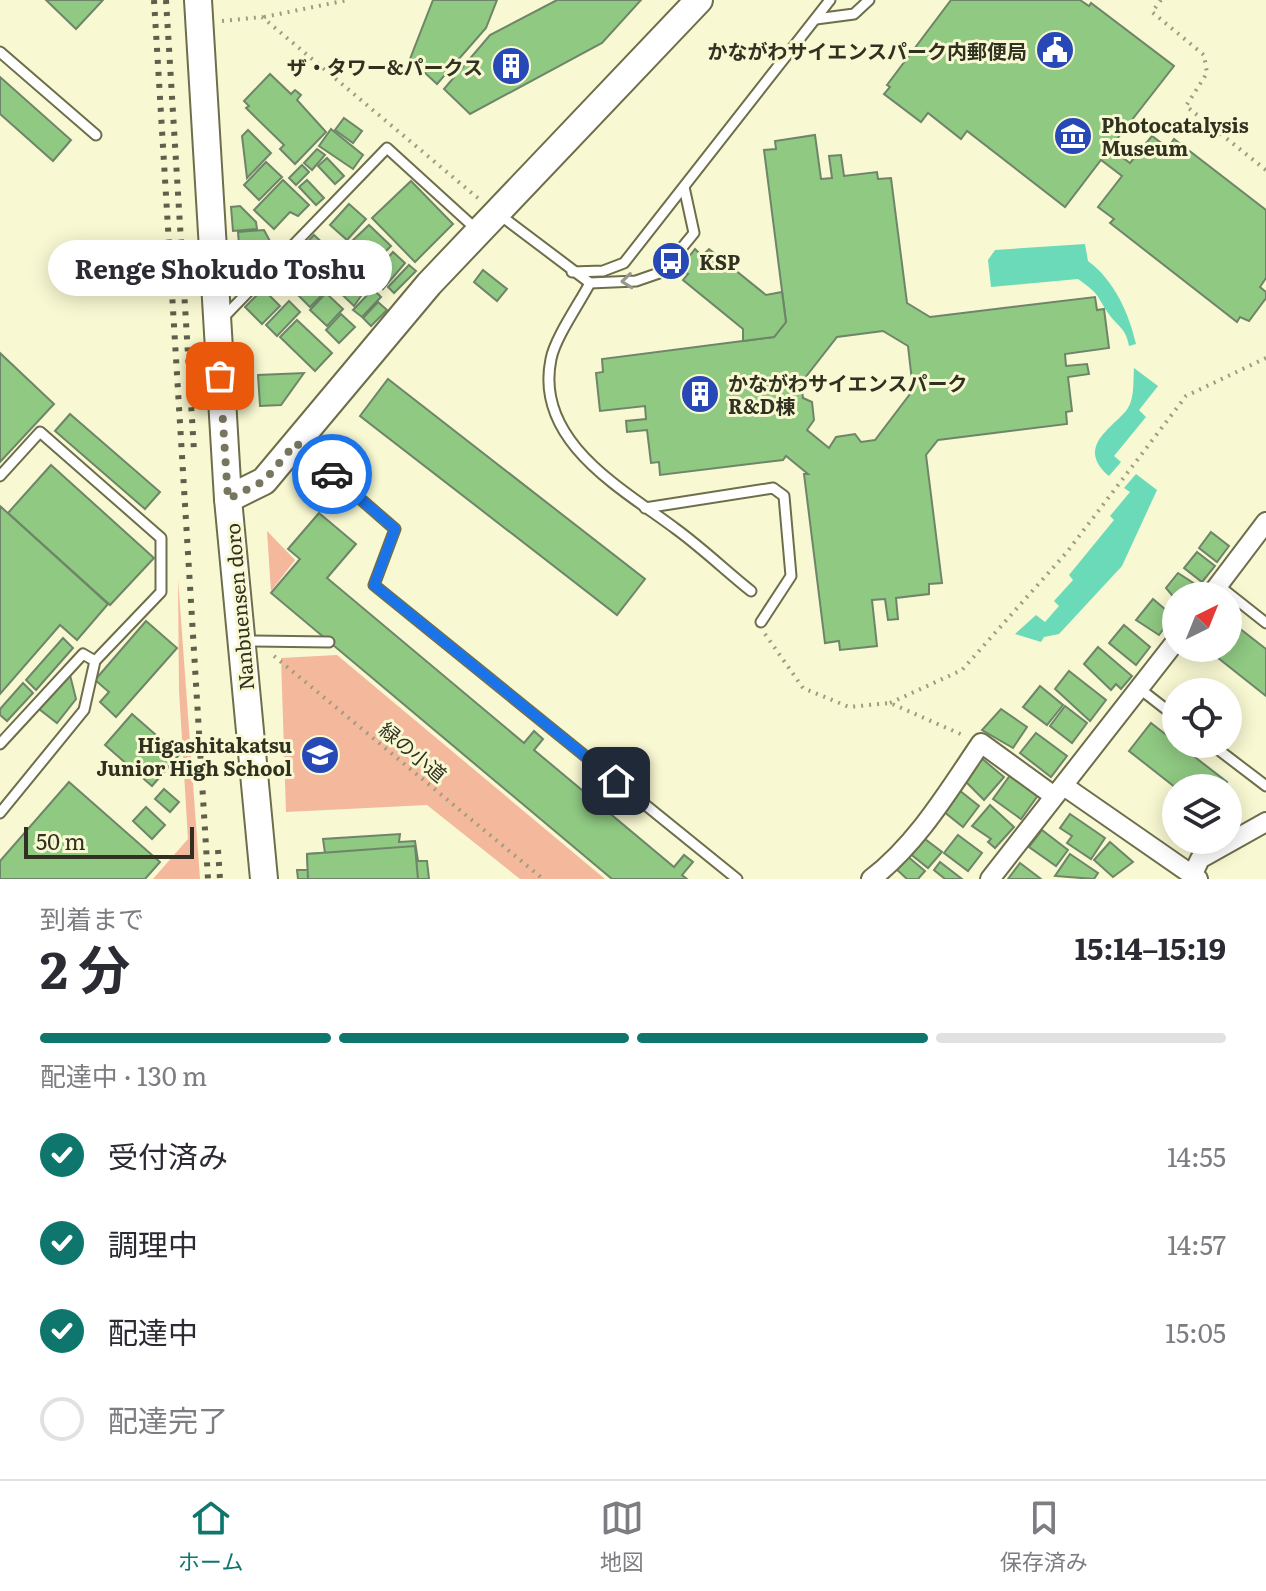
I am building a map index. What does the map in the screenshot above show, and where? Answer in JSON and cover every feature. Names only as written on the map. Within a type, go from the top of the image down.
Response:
[{"type":"street","points":[[228,499],[264,481],[429,284],[699,0]]},
{"type":"street","name":"Nanbuensen doro","points":[[198,12],[228,499],[253,645],[264,879]]},
{"type":"street","points":[[1221,582],[1266,522]]},
{"type":"street","points":[[990,879],[1162,660]]},
{"type":"street","points":[[871,879],[888,865],[936,809],[981,743],[1195,878],[1200,859],[1266,822]]},
{"type":"lane","points":[[572,272],[603,271],[624,263],[830,0]]},
{"type":"lane","points":[[816,19],[854,14],[869,0]]},
{"type":"lane","points":[[0,52],[96,135]]},
{"type":"lane","points":[[217,324],[387,148],[488,222],[590,283],[636,281],[662,272],[694,233],[684,187]]},
{"type":"lane","points":[[590,283],[551,357],[549,399],[575,449],[751,591]]},
{"type":"lane","points":[[0,476],[40,432],[161,538],[161,592],[95,661],[84,710],[0,813]]},
{"type":"lane","points":[[296,443],[395,529],[374,585],[737,879]]},
{"type":"lane","points":[[645,508],[773,488],[784,496],[791,576],[761,622]]},
{"type":"lane","points":[[1242,608],[1266,623]]},
{"type":"lane","points":[[253,645],[329,642]]},
{"type":"lane","points":[[0,744],[83,654],[95,661]]},
{"type":"lane","points":[[1140,689],[1162,706]]},
{"type":"lane","points":[[1229,758],[1266,786]]},
{"type":"path","points":[[198,12],[262,17],[348,0]]},
{"type":"path","points":[[1161,0],[1152,12],[1204,55],[1207,73],[1186,106],[1266,170]]},
{"type":"path","points":[[262,17],[488,222]]},
{"type":"path","points":[[761,622],[768,642],[803,688],[849,707],[890,703],[962,670],[1067,552],[1186,396],[1266,358]]},
{"type":"path","name":"緑の小道","points":[[253,645],[543,879]]},
{"type":"path","points":[[890,703],[981,743]]},
{"type":"shaded area","points":[[267,531],[295,560],[271,591]]},
{"type":"shaded area","points":[[178,579],[200,879],[153,879],[188,839],[179,690]]},
{"type":"shaded area","points":[[337,655],[605,879],[520,879],[427,805],[286,812],[281,658]]},
{"type":"water","points":[[1085,244],[1088,261],[1119,298],[1136,344],[1129,346],[1124,331],[1096,294],[1078,279],[991,287],[988,260],[995,250]]},
{"type":"water","points":[[1134,368],[1158,386],[1139,410],[1146,417],[1114,456],[1121,462],[1109,476],[1100,466],[1096,448],[1104,433],[1129,407]]},
{"type":"water","points":[[1136,474],[1157,490],[1122,566],[1059,634],[1044,637],[1041,642],[1015,634],[1036,615],[1045,622],[1059,606],[1054,601],[1073,580],[1069,575],[1114,520],[1110,516],[1130,492],[1124,488]]},
{"type":"building","points":[[46,0],[103,0],[76,29]]},
{"type":"building","name":"ザ・タワー&パークス","points":[[433,0],[497,0],[486,28],[437,84],[410,59]]},
{"type":"building","name":"ザ・タワー&パークス","points":[[557,0],[641,0],[602,43],[470,114],[444,89],[490,35]]},
{"type":"building","points":[[951,0],[1080,0],[1089,6],[1091,3],[1174,66],[1110,148],[1130,163],[1152,136],[1168,148],[1174,139],[1266,210],[1266,278],[1260,287],[1266,292],[1266,298],[1249,321],[1240,317],[1237,322],[1110,223],[1114,219],[1098,207],[1122,176],[1101,160],[1065,207],[967,131],[961,139],[928,113],[921,122],[884,94],[890,87],[887,85]]},
{"type":"building","points":[[270,74],[291,94],[295,90],[301,95],[297,100],[326,132],[295,164],[280,149],[284,145],[246,108],[249,106],[244,101]]},
{"type":"building","points":[[0,77],[71,140],[53,161],[0,114]]},
{"type":"building","points":[[344,118],[362,131],[353,143],[335,130]]},
{"type":"building","points":[[331,129],[363,155],[353,169],[319,146]]},
{"type":"building","points":[[248,130],[271,153],[247,178],[242,136]]},
{"type":"building","name":"かながわサイエンスパーク R&D棟","points":[[815,135],[821,179],[832,178],[829,156],[841,155],[844,176],[877,172],[878,179],[891,178],[907,303],[930,317],[1095,297],[1097,310],[1104,309],[1109,348],[1065,354],[1066,366],[1087,364],[1089,374],[1068,377],[1072,411],[1066,412],[1067,424],[938,440],[926,455],[942,583],[929,584],[929,594],[896,598],[898,619],[888,620],[885,599],[872,600],[877,646],[840,650],[839,641],[825,643],[804,474],[808,474],[786,456],[783,460],[660,475],[659,462],[651,463],[647,430],[627,432],[626,421],[646,419],[645,406],[600,411],[596,373],[603,372],[602,359],[774,337],[786,322],[764,150],[776,149],[775,141]],"holes":[[[883,331],[908,346],[913,390],[875,440],[861,442],[855,434],[836,437],[829,448],[807,430],[814,420],[812,402],[803,398],[801,383],[837,337]]]},
{"type":"building","points":[[317,149],[325,155],[312,170],[304,163]]},
{"type":"building","points":[[327,158],[344,176],[335,184],[318,166]]},
{"type":"building","points":[[266,162],[282,177],[259,200],[244,185]]},
{"type":"building","points":[[302,165],[309,172],[296,185],[289,178]]},
{"type":"building","points":[[283,180],[309,205],[298,216],[290,212],[274,229],[254,210]]},
{"type":"building","points":[[307,180],[324,198],[316,205],[299,187]]},
{"type":"building","points":[[411,181],[453,224],[415,262],[372,218]]},
{"type":"building","points":[[349,204],[366,219],[347,240],[330,225]]},
{"type":"building","points":[[240,206],[256,222],[257,229],[233,231],[231,207]]},
{"type":"building","points":[[369,225],[391,246],[372,265],[350,243]]},
{"type":"building","points":[[264,230],[271,243],[239,245],[238,232]]},
{"type":"building","points":[[314,235],[327,247],[310,265],[297,253]]},
{"type":"building","points":[[272,246],[269,258],[240,260],[239,248]]},
{"type":"building","points":[[695,249],[702,256],[709,249],[766,295],[782,292],[786,322],[774,337],[743,341],[743,329],[683,280],[688,274],[680,268]]},
{"type":"building","points":[[393,252],[405,263],[383,289],[373,274]]},
{"type":"building","points":[[330,253],[343,265],[327,282],[317,273]]},
{"type":"building","points":[[295,258],[327,290],[310,307],[278,275]]},
{"type":"building","points":[[345,265],[368,286],[354,306],[329,282]]},
{"type":"building","points":[[409,265],[416,271],[394,293],[388,287]]},
{"type":"building","points":[[483,270],[507,289],[497,301],[474,282]]},
{"type":"building","points":[[263,289],[280,306],[262,324],[245,307]]},
{"type":"building","points":[[373,289],[381,297],[362,317],[353,310]]},
{"type":"building","points":[[326,293],[343,309],[327,326],[310,310]]},
{"type":"building","points":[[289,301],[300,312],[277,336],[266,325]]},
{"type":"building","points":[[378,302],[387,310],[371,326],[363,318]]},
{"type":"building","points":[[341,314],[355,327],[339,343],[326,330]]},
{"type":"building","points":[[297,320],[332,353],[315,371],[280,337]]},
{"type":"building","points":[[0,353],[54,404],[0,462]]},
{"type":"building","points":[[304,373],[281,405],[260,406],[258,375]]},
{"type":"building","points":[[388,379],[645,579],[617,615],[360,416]]},
{"type":"building","points":[[70,414],[160,492],[145,509],[55,431]]},
{"type":"building","points":[[51,465],[154,558],[110,605],[8,513]]},
{"type":"building","points":[[0,506],[108,604],[77,640],[60,625],[0,694]]},
{"type":"building","points":[[319,513],[356,544],[327,578],[524,743],[534,731],[543,739],[534,750],[674,867],[684,855],[693,862],[682,875],[687,879],[612,879],[271,593],[300,559],[288,549]]},
{"type":"building","points":[[1211,532],[1229,546],[1217,562],[1199,548]]},
{"type":"building","points":[[1197,552],[1215,566],[1202,582],[1184,568]]},
{"type":"building","points":[[1178,573],[1192,582],[1171,582]]},
{"type":"building","points":[[1153,599],[1162,607],[1162,631],[1159,635],[1136,620]]},
{"type":"building","points":[[146,621],[177,648],[116,717],[100,702],[109,692],[95,680]]},
{"type":"building","points":[[1124,625],[1150,647],[1136,665],[1109,643]]},
{"type":"building","points":[[1242,630],[1266,649],[1266,696],[1223,662],[1242,662]]},
{"type":"building","points":[[63,638],[73,648],[36,690],[26,680]]},
{"type":"building","points":[[1098,647],[1132,676],[1121,689],[1116,684],[1111,690],[1084,664]]},
{"type":"building","points":[[69,671],[76,699],[57,723],[39,709]]},
{"type":"building","points":[[1069,671],[1106,700],[1090,721],[1055,689]]},
{"type":"building","points":[[23,683],[33,693],[7,721],[0,715],[0,709]]},
{"type":"building","points":[[1040,686],[1063,705],[1047,725],[1023,707]]},
{"type":"building","points":[[1065,706],[1087,723],[1072,743],[1050,726]]},
{"type":"building","points":[[1001,709],[1027,727],[1013,748],[982,730]]},
{"type":"building","points":[[132,714],[179,755],[152,786],[105,745]]},
{"type":"building","points":[[1151,723],[1162,732],[1162,758],[1196,758],[1217,774],[1162,774],[1162,777],[1129,751]]},
{"type":"building","points":[[1036,733],[1067,756],[1051,777],[1020,753]]},
{"type":"building","points":[[980,757],[1004,777],[984,800],[962,778]]},
{"type":"building","points":[[1011,774],[1039,794],[1021,819],[993,799]]},
{"type":"building","points":[[69,782],[160,862],[145,879],[0,879],[0,861]]},
{"type":"building","points":[[164,789],[179,802],[170,812],[155,799]]},
{"type":"building","points":[[959,790],[979,806],[963,827],[943,811]]},
{"type":"building","points":[[990,805],[1014,827],[995,848],[988,842],[991,839],[972,826]]},
{"type":"building","points":[[146,807],[165,825],[152,839],[133,821]]},
{"type":"building","points":[[1070,814],[1105,838],[1091,859],[1067,843],[1072,836],[1060,828]]},
{"type":"building","points":[[1042,830],[1068,850],[1056,866],[1029,847]]},
{"type":"building","points":[[400,834],[399,842],[415,841],[418,861],[427,861],[429,879],[298,879],[297,870],[308,870],[307,854],[325,853],[323,839]]},
{"type":"building","points":[[958,835],[982,853],[968,871],[944,853]]},
{"type":"building","points":[[921,836],[942,852],[928,868],[908,852]]},
{"type":"building","points":[[1110,842],[1133,862],[1113,877],[1094,860]]},
{"type":"building","points":[[415,846],[418,879],[308,879],[307,854]]},
{"type":"building","points":[[1070,854],[1098,873],[1094,879],[1055,876]]},
{"type":"building","points":[[906,855],[925,871],[918,879],[907,879],[895,868]]},
{"type":"building","points":[[940,862],[962,879],[945,879],[934,870]]},
{"type":"building","points":[[1020,863],[1041,879],[1008,879]]},
{"type":"railway","points":[[154,0],[208,879]]},
{"type":"railway","points":[[166,0],[194,451]]},
{"type":"railway","points":[[218,850],[220,879]]},
{"type":"way so far","points":[[220,376],[228,499],[254,489],[264,481],[296,443],[332,474]]},
{"type":"place","name":"かながわサイエンスパーク内郵便局","points":[[1055,50]]},
{"type":"place","name":"ザ・タワー&パークス","points":[[511,66]]},
{"type":"place","name":"Photocatalysis Museum","points":[[1073,136]]},
{"type":"place","name":"KSP","points":[[671,261]]},
{"type":"place","name":"Renge Shokudo Toshu","points":[[220,376]]},
{"type":"place","name":"かながわサイエンスパーク R&D棟","points":[[700,394]]},
{"type":"place","name":"Higashitakatsu Junior High School","points":[[320,755]]},
{"type":"route","points":[[332,474],[395,529],[374,585],[616,781]]}]
